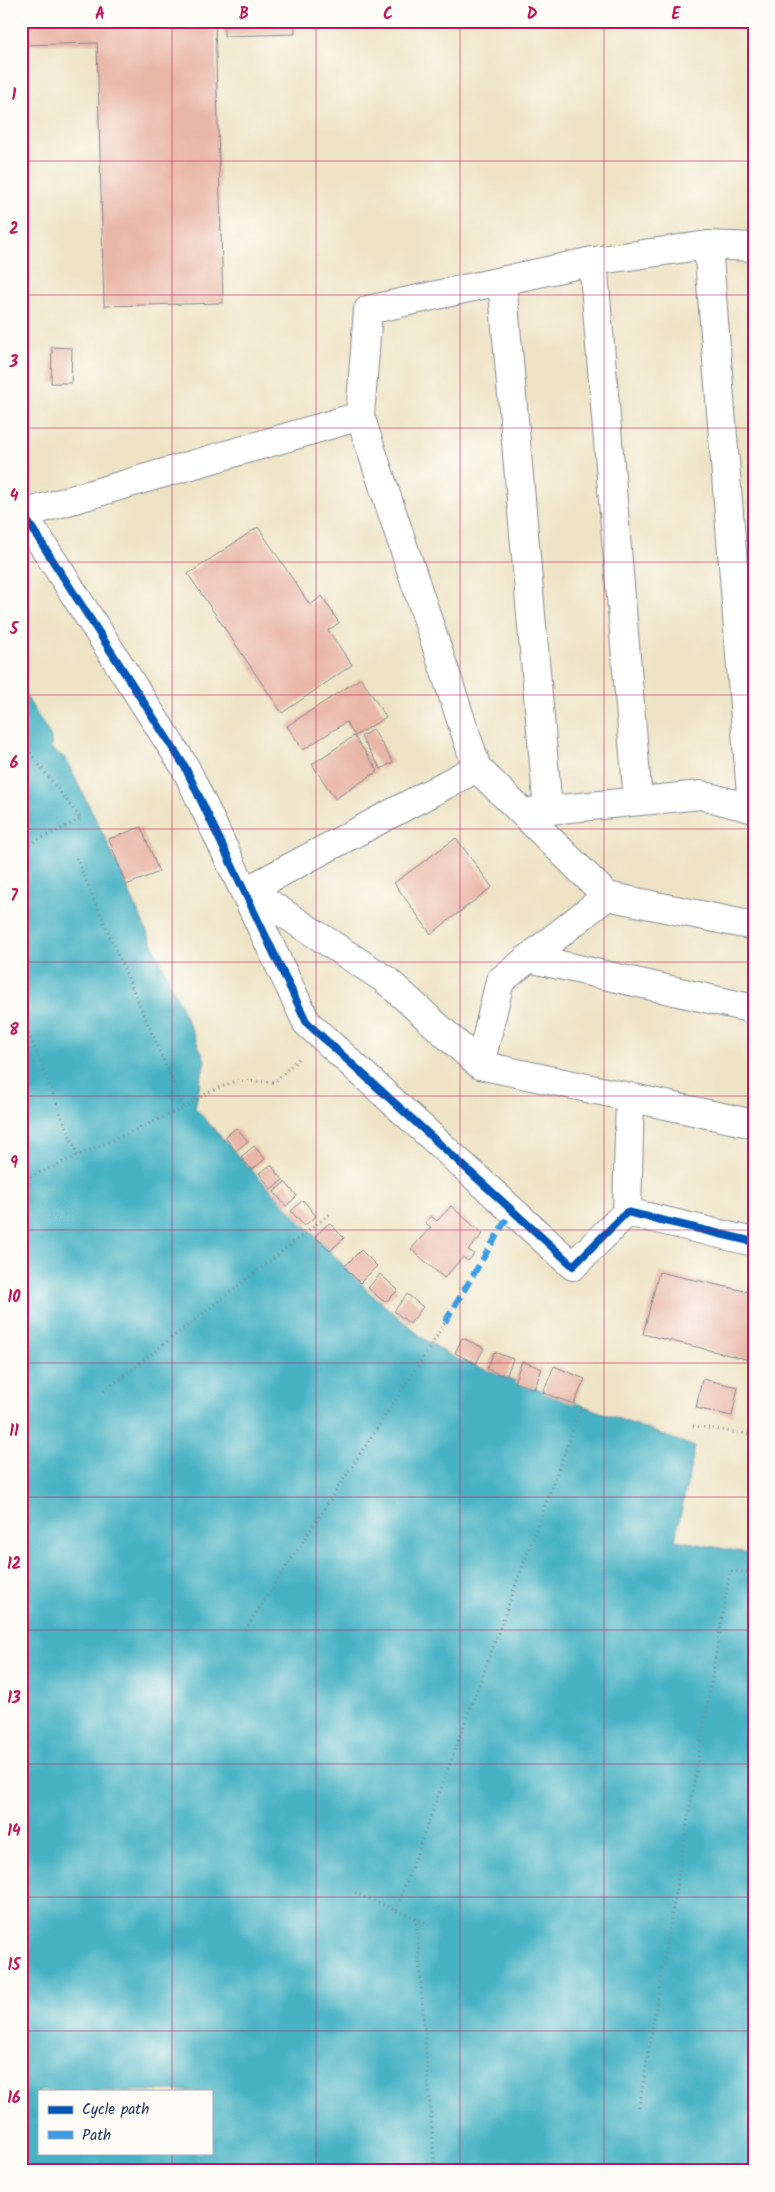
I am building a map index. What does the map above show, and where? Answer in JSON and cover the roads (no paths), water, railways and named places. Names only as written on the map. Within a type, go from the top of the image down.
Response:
[{"type":"lane","points":[[535,812],[701,795],[753,808],[708,244]]},
{"type":"lane","points":[[754,247],[708,244],[593,261],[368,310],[360,416],[477,768],[535,812],[607,896],[754,926]]},
{"type":"lane","points":[[593,261],[638,801]]},
{"type":"lane","points":[[502,281],[535,812]]},
{"type":"lane","points":[[360,416],[22,513],[185,767],[307,1023],[573,1266],[627,1212],[630,1097]]},
{"type":"lane","points":[[244,888],[477,768]]},
{"type":"lane","points":[[244,888],[386,980],[480,1065],[754,1124]]},
{"type":"lane","points":[[480,1065],[500,981],[607,896]]},
{"type":"lane","points":[[529,958],[754,1009]]},
{"type":"lane","points":[[627,1212],[754,1242]]},
{"type":"water","points":[[21,688],[51,737],[51,749],[65,758],[104,836],[205,1060],[195,1108],[239,1157],[371,1294],[423,1338],[454,1358],[695,1447],[675,1540],[754,1554],[754,2171],[21,2171]]}]
